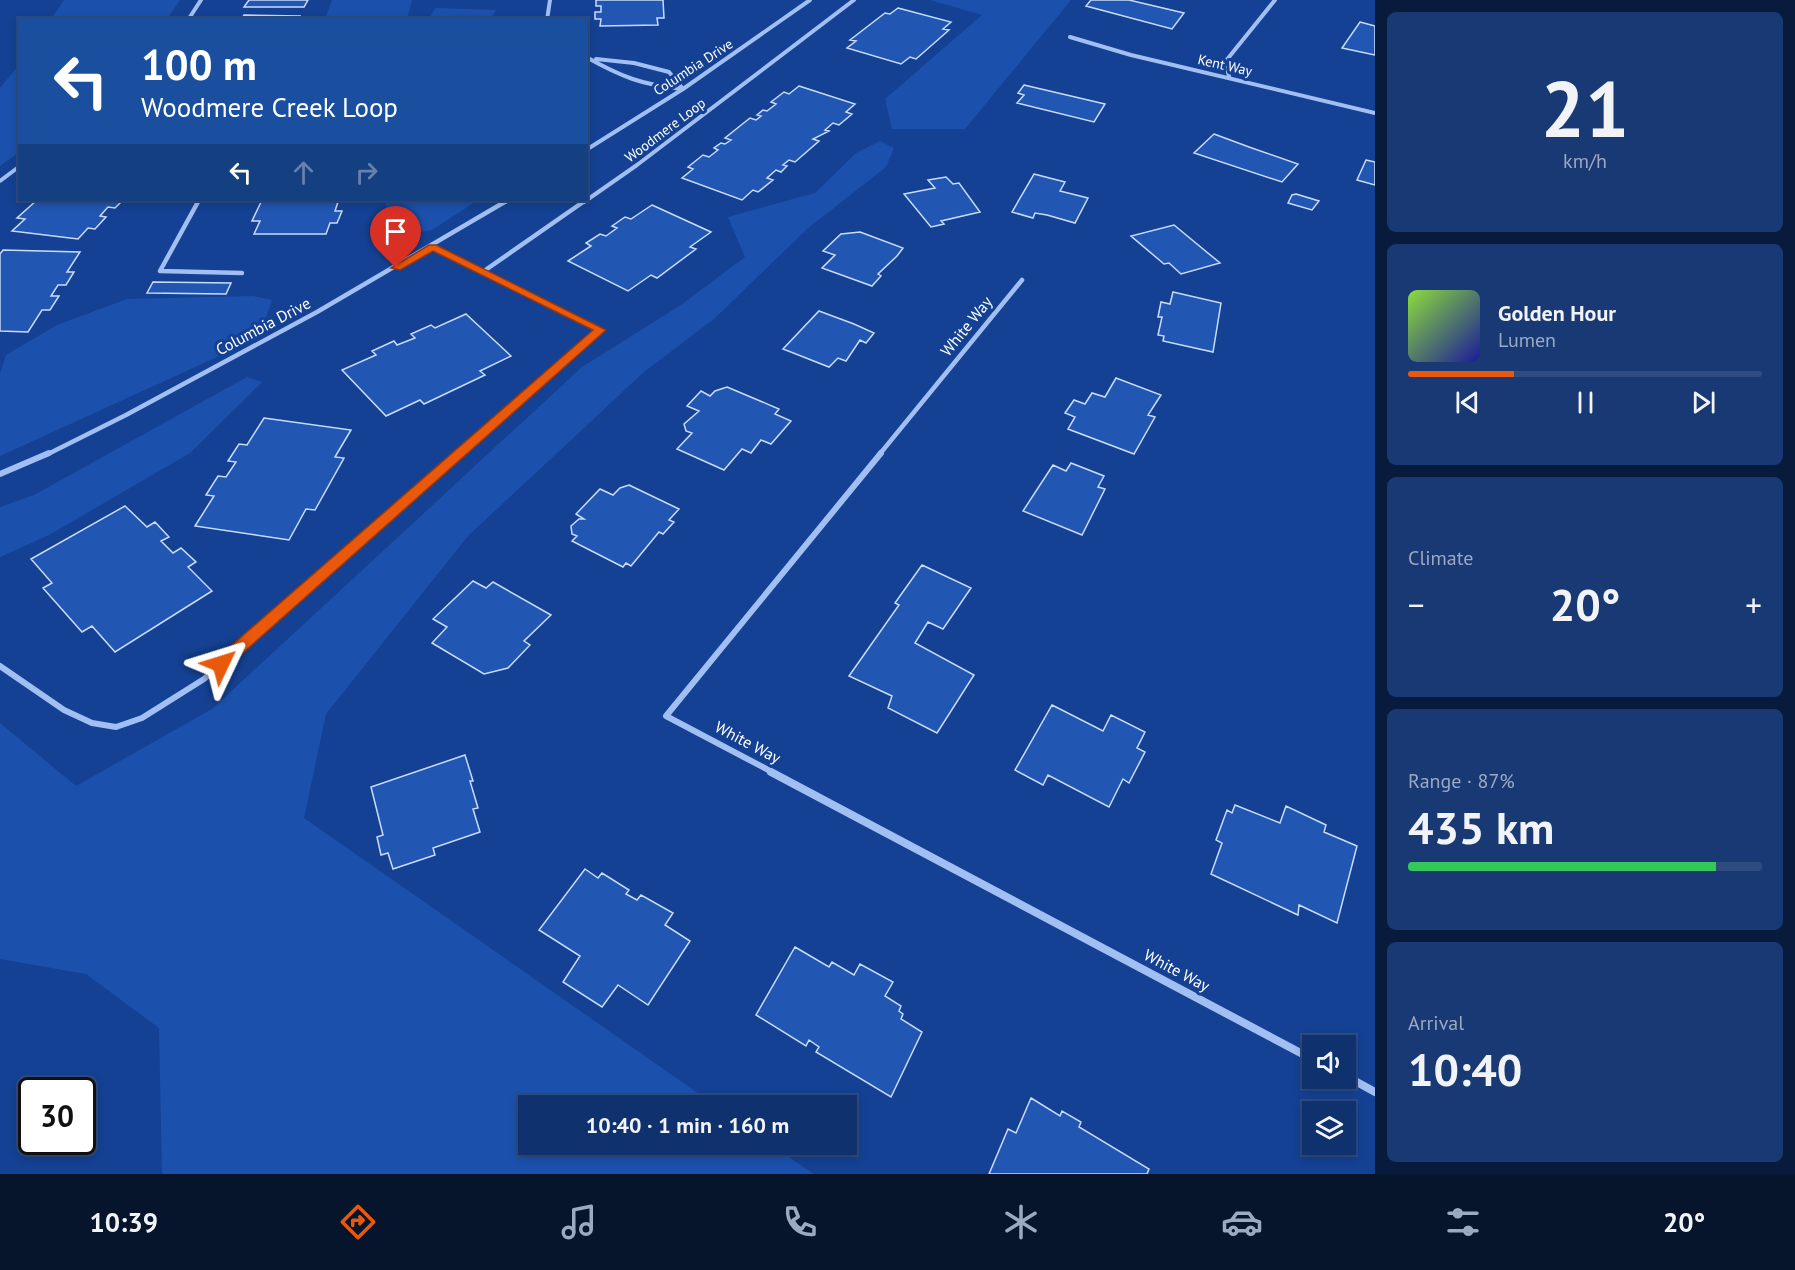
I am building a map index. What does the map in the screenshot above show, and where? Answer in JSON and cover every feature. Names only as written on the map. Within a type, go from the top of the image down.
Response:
[{"type":"street","points":[[189,18],[201,0]]},
{"type":"street","points":[[547,18],[550,0]]},
{"type":"street","name":"Columbia Drive","points":[[588,149],[683,89],[810,0]]},
{"type":"street","name":"Woodmere Loop","points":[[588,198],[646,158],[854,0]]},
{"type":"street","points":[[1229,76],[1225,62],[1275,0]]},
{"type":"street","name":"Kent Way","points":[[1070,37],[1131,55],[1229,76],[1375,113]]},
{"type":"street","points":[[588,58],[634,63],[669,72],[683,89]]},
{"type":"street","points":[[593,59],[617,74],[648,86],[683,89]]},
{"type":"street","points":[[0,181],[18,168]]},
{"type":"street","points":[[198,201],[160,271],[242,273]]},
{"type":"street","name":"Columbia Drive","points":[[0,474],[24,465],[138,408],[305,319],[432,247],[506,201]]},
{"type":"street","name":"Woodmere Loop","points":[[484,271],[584,201]]},
{"type":"street","points":[[0,666],[77,716],[107,728],[142,718],[172,703],[204,679],[601,330],[432,247]]},
{"type":"street","name":"White Way","points":[[1022,280],[666,716],[1302,1054]]},
{"type":"street","points":[[1356,1082],[1375,1092]]},
{"type":"shaded area","points":[[64,0],[180,0],[168,18],[52,18]]},
{"type":"shaded area","points":[[332,0],[412,0],[407,18],[325,18]]},
{"type":"shaded area","points":[[930,0],[1071,0],[965,129],[892,129],[885,99],[982,15]]},
{"type":"shaded area","points":[[435,8],[496,10],[492,18],[430,18]]},
{"type":"shaded area","points":[[18,66],[18,153],[0,166],[0,88]]},
{"type":"shaded area","points":[[880,141],[894,148],[886,167],[807,229],[714,319],[644,372],[468,536],[326,714],[304,818],[701,1095],[518,1095],[518,1155],[786,1155],[814,1174],[162,1174],[159,1028],[86,974],[0,959],[0,723],[76,786],[212,709],[582,367],[681,305],[745,257],[728,217],[815,193],[856,153]]},
{"type":"shaded area","points":[[386,201],[476,201],[432,230],[415,233],[386,223]]},
{"type":"shaded area","points":[[253,296],[272,300],[264,323],[215,358],[0,456],[0,373],[6,355],[57,325],[127,299]]},
{"type":"shaded area","points":[[247,377],[262,382],[190,453],[49,535],[0,557],[0,507],[34,495]]},
{"type":"building","points":[[249,0],[308,0],[304,7],[244,7]]},
{"type":"building","points":[[596,0],[663,0],[664,18],[657,18],[658,25],[600,26],[601,19],[595,19],[595,12],[601,12],[601,6],[596,6]]},
{"type":"building","points":[[1091,0],[1129,0],[1184,13],[1172,29],[1086,6]]},
{"type":"building","points":[[898,8],[951,22],[943,29],[949,30],[916,59],[910,57],[901,64],[847,48],[856,41],[850,40],[885,13],[890,14]]},
{"type":"building","points":[[244,15],[300,16],[299,18],[242,18]]},
{"type":"building","points":[[1360,22],[1375,26],[1375,55],[1342,48]]},
{"type":"building","points":[[1024,85],[1105,104],[1094,122],[1017,103],[1024,95],[1018,93]]},
{"type":"building","points":[[799,86],[855,104],[846,112],[852,114],[839,125],[833,123],[825,130],[829,131],[813,139],[819,141],[795,162],[789,160],[783,165],[787,166],[781,172],[776,170],[767,178],[773,180],[758,192],[753,190],[742,200],[682,178],[693,169],[688,167],[703,155],[709,157],[718,150],[714,148],[721,143],[725,144],[731,140],[725,138],[750,118],[756,120],[761,116],[757,115],[763,110],[767,111],[776,104],[771,102],[784,92],[789,94]]},
{"type":"building","points":[[1214,134],[1298,164],[1282,182],[1194,153]]},
{"type":"building","points":[[1366,160],[1375,162],[1375,185],[1357,180]]},
{"type":"building","points":[[1034,174],[1065,182],[1060,191],[1088,198],[1075,223],[1047,215],[1035,213],[1033,218],[1012,212]]},
{"type":"building","points":[[946,177],[953,184],[959,183],[980,212],[941,221],[944,224],[931,227],[904,194],[935,188],[928,180]]},
{"type":"building","points":[[1296,194],[1319,201],[1312,210],[1288,203],[1292,195]]},
{"type":"building","points":[[36,201],[122,201],[115,208],[108,207],[100,216],[106,217],[95,229],[88,228],[78,239],[12,231],[25,219],[17,218]]},
{"type":"building","points":[[262,201],[342,201],[338,202],[335,211],[342,211],[337,223],[330,223],[326,234],[254,234],[260,221],[252,221]]},
{"type":"building","points":[[652,205],[711,232],[690,247],[696,249],[657,278],[651,275],[628,291],[568,261],[591,246],[586,243],[600,234],[606,236],[617,228],[612,226],[625,217],[631,219]]},
{"type":"building","points":[[1174,225],[1220,263],[1181,274],[1169,263],[1164,264],[1131,236]]},
{"type":"building","points":[[860,232],[903,248],[878,274],[881,276],[872,286],[822,268],[835,255],[823,251],[841,234]]},
{"type":"building","points":[[3,250],[80,252],[67,272],[74,272],[66,285],[58,285],[51,296],[59,296],[50,310],[42,310],[28,332],[0,331],[0,254]]},
{"type":"building","points":[[153,282],[231,283],[226,294],[147,293]]},
{"type":"building","points":[[1173,292],[1221,303],[1213,352],[1163,341],[1164,336],[1158,335],[1162,317],[1158,317],[1161,302],[1170,304]]},
{"type":"building","points":[[819,311],[874,333],[866,343],[860,340],[846,361],[838,358],[829,367],[783,349]]},
{"type":"building","points":[[466,314],[511,356],[480,371],[485,375],[424,404],[420,400],[386,416],[342,370],[376,355],[372,351],[394,341],[397,345],[415,338],[411,334],[431,325],[435,328]]},
{"type":"building","points":[[1116,378],[1161,395],[1148,415],[1155,417],[1134,454],[1068,429],[1075,417],[1065,413],[1074,400],[1085,404],[1092,393],[1105,397]]},
{"type":"building","points":[[727,387],[779,409],[775,414],[791,421],[771,444],[761,440],[751,453],[742,449],[724,470],[677,449],[692,433],[686,431],[684,424],[699,411],[687,406],[701,391],[710,396],[715,391]]},
{"type":"building","points":[[264,418],[351,430],[335,457],[344,458],[315,510],[306,509],[289,540],[195,526],[214,496],[206,495],[218,476],[226,477],[236,462],[228,461],[239,444],[247,445]]},
{"type":"building","points":[[1071,463],[1104,476],[1098,487],[1105,489],[1082,535],[1023,511],[1053,465],[1066,471]]},
{"type":"building","points":[[629,485],[679,509],[669,520],[674,522],[663,534],[659,532],[631,566],[626,563],[623,567],[572,541],[577,536],[572,534],[571,526],[579,519],[584,519],[576,514],[600,489],[613,495],[620,488]]},
{"type":"building","points":[[125,506],[147,527],[155,522],[169,537],[161,541],[173,553],[181,548],[196,562],[188,567],[212,591],[115,652],[92,626],[82,632],[43,588],[52,583],[31,559]]},
{"type":"building","points":[[922,565],[971,588],[943,629],[928,622],[915,643],[974,675],[937,733],[888,708],[892,696],[849,676],[899,605],[895,603]]},
{"type":"building","points":[[473,581],[486,588],[493,582],[551,615],[524,641],[530,645],[508,668],[484,674],[432,643],[447,627],[433,619]]},
{"type":"building","points":[[1052,705],[1103,731],[1111,715],[1145,732],[1137,748],[1145,752],[1129,783],[1123,779],[1109,807],[1048,775],[1043,785],[1015,770]]},
{"type":"building","points":[[465,755],[473,781],[470,781],[478,808],[473,809],[480,832],[433,848],[435,855],[393,869],[388,853],[381,855],[377,837],[383,835],[371,787]]},
{"type":"building","points":[[1235,805],[1280,823],[1286,806],[1326,825],[1324,832],[1357,846],[1337,923],[1299,905],[1298,915],[1211,874],[1222,843],[1216,840],[1227,810],[1232,813]]},
{"type":"building","points":[[585,869],[598,878],[602,873],[629,890],[626,894],[637,900],[641,895],[673,913],[665,925],[690,941],[648,1005],[618,985],[602,1007],[563,982],[580,956],[539,930]]},
{"type":"building","points":[[795,947],[829,967],[832,962],[854,975],[860,964],[893,982],[885,996],[901,1006],[899,1011],[903,1014],[901,1019],[922,1032],[891,1097],[816,1052],[819,1047],[809,1040],[806,1046],[756,1015]]},
{"type":"building","points":[[1031,1098],[1060,1116],[1062,1111],[1081,1122],[1079,1127],[1149,1169],[1147,1174],[989,1174],[1008,1129],[1016,1133]]},
{"type":"route","points":[[221,664],[601,330],[432,247],[396,268]]}]
